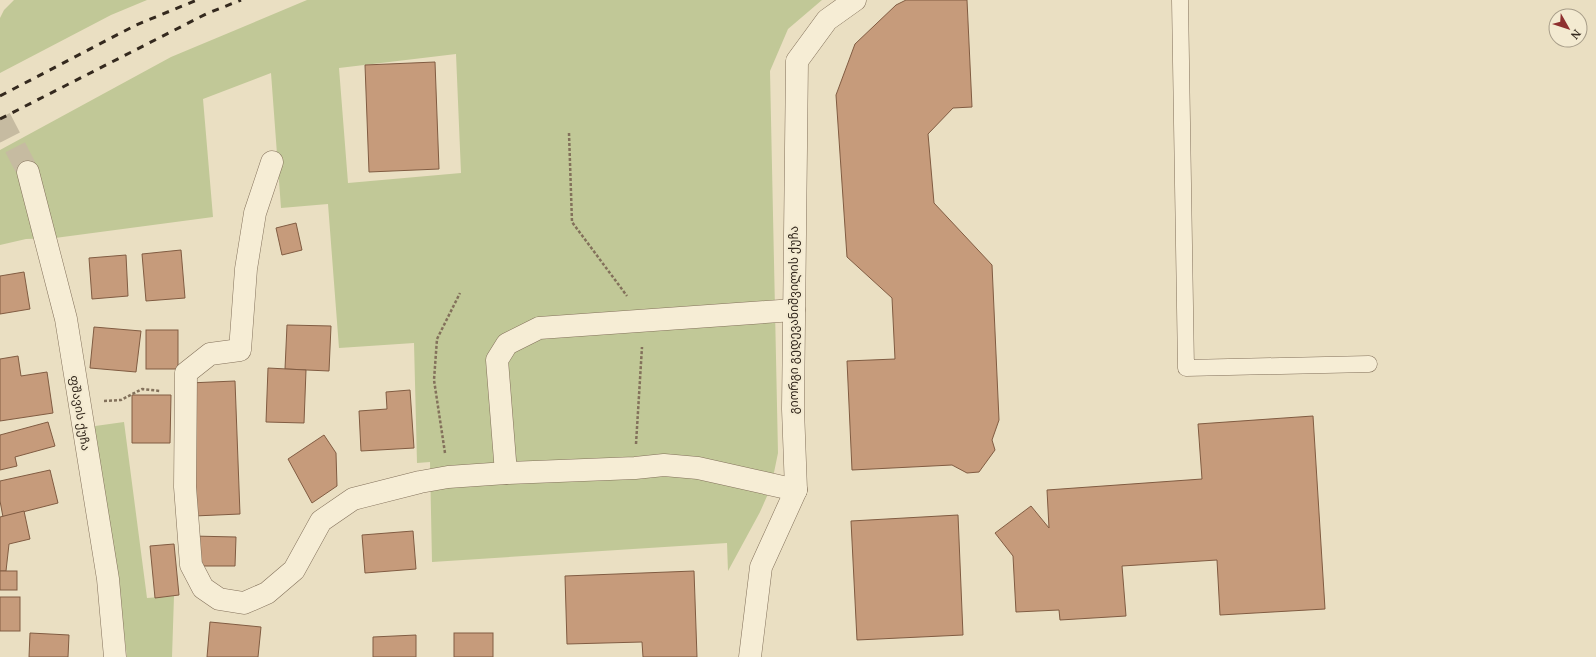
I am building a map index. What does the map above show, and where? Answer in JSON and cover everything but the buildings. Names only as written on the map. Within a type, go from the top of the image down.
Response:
[{"type":"street","name":"გიორგი გედევანიშვილის ქუჩა","points":[[750,657],[761,568],[796,490],[793,409],[797,61],[827,20],[855,0]]},
{"type":"street","points":[[272,162],[255,213],[246,269],[240,350],[210,354],[186,373],[185,487],[191,565],[203,588],[219,599],[244,603],[267,593],[294,570],[321,521],[353,499],[448,477],[506,473],[635,468],[664,465],[698,468],[796,490]]},
{"type":"street","name":"ფშავის ქუჩა","points":[[28,172],[66,320],[78,403],[108,579],[115,657]]},
{"type":"street","points":[[506,473],[497,360],[507,344],[539,328],[794,310]]},
{"type":"lane","points":[[1180,0],[1186,368],[1369,364]]},
{"type":"path","points":[[448,477],[434,380],[437,339],[460,293]]},
{"type":"path","points":[[78,403],[121,400],[142,389],[186,393]]},
{"type":"green space","points":[[14,0],[147,0],[111,15],[0,73],[0,18],[4,10]]},
{"type":"green space","points":[[307,0],[822,0],[788,29],[770,71],[778,453],[771,487],[760,512],[728,571],[727,543],[432,562],[430,462],[417,463],[414,343],[339,348],[328,204],[281,208],[271,73],[203,99],[213,217],[55,238],[26,239],[0,245],[0,150],[171,57]],"holes":[[[456,54],[461,173],[348,183],[339,68]]]},
{"type":"green space","points":[[124,422],[147,598],[174,596],[172,657],[127,657],[121,610],[88,427]]},
{"type":"tunnel","points":[[0,118],[28,172]]},
{"type":"railway","points":[[0,96],[136,25],[197,0]]},
{"type":"railway","points":[[0,119],[206,14],[241,0]]}]
